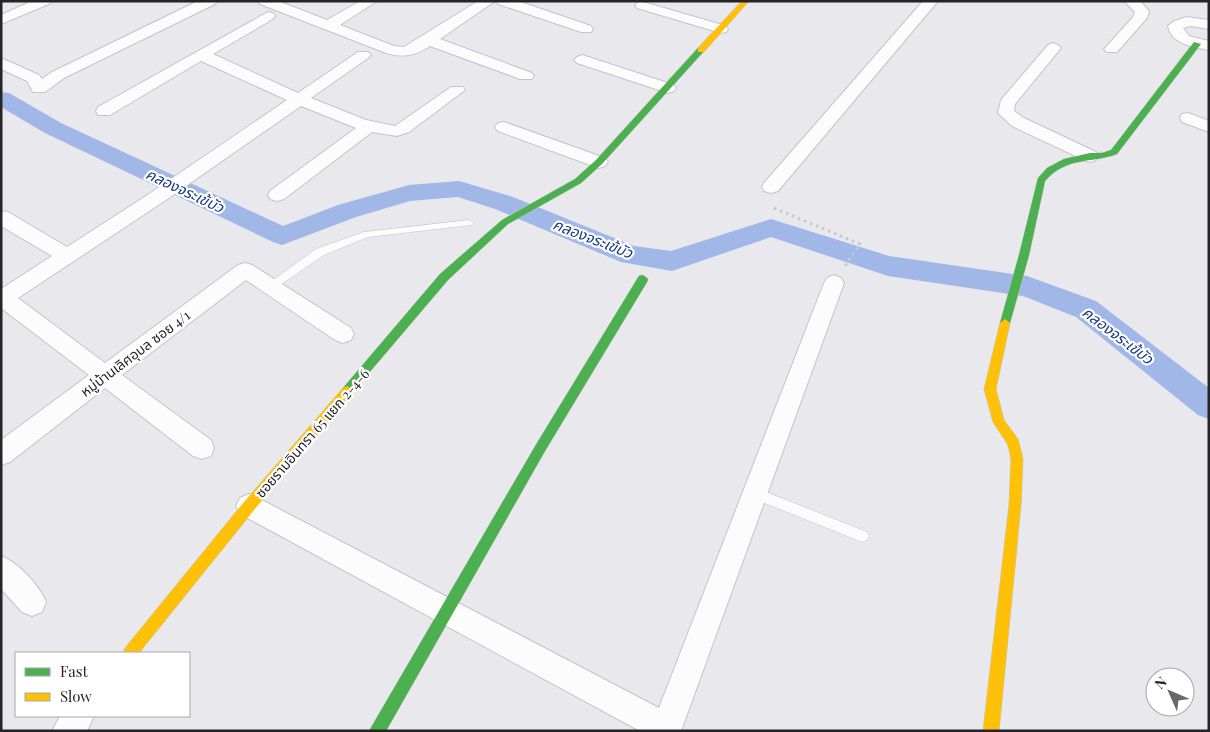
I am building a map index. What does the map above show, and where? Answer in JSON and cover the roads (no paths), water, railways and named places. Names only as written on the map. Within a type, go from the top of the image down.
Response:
[{"type":"street","points":[[1,20],[44,1]]},
{"type":"street","points":[[1,64],[33,78],[39,89],[58,76],[210,1]]},
{"type":"street","points":[[328,26],[370,1]]},
{"type":"street","points":[[104,111],[201,54],[266,8],[328,26],[397,51],[412,50],[488,1]]},
{"type":"street","points":[[503,1],[586,29]]},
{"type":"street","name":"ซอยรามอินทรา 65 แยก 2-4-6","points":[[131,652],[249,506],[444,276],[504,222],[578,181],[600,162],[746,1]]},
{"type":"street","points":[[1112,49],[1140,18],[1142,12],[1131,1]]},
{"type":"street","points":[[771,186],[925,2]]},
{"type":"street","points":[[642,5],[721,29]]},
{"type":"street","points":[[991,731],[1015,505],[1017,459],[1014,443],[999,422],[990,389],[1004,325],[1024,255],[1041,180],[1050,170],[1067,161],[1090,156],[1103,156],[1114,152],[1203,45],[1184,39],[1176,32],[1175,26],[1181,22],[1192,21],[1209,25]]},
{"type":"street","points":[[429,40],[526,76]]},
{"type":"street","points":[[1053,48],[1008,103],[1006,113],[1018,122],[1090,156]]},
{"type":"street","points":[[201,54],[368,127],[387,132],[401,129],[457,90]]},
{"type":"street","points":[[202,448],[106,374],[2,298],[156,198],[363,55]]},
{"type":"street","points":[[582,60],[668,88]]},
{"type":"street","points":[[1188,118],[1209,126]]},
{"type":"street","points":[[277,195],[368,127]]},
{"type":"street","points":[[504,127],[600,162]]},
{"type":"street","points":[[1,217],[67,256]]},
{"type":"street","name":"หมู่บ้านเลิศอุบล ซอย 4/1","points":[[1,454],[245,270],[270,286]]},
{"type":"street","points":[[377,731],[448,612],[594,355],[643,279]]},
{"type":"street","points":[[249,506],[666,730],[834,283]]},
{"type":"street","points":[[270,286],[343,334]]},
{"type":"street","points":[[1,569],[32,602]]},
{"type":"street","points":[[67,731],[78,717]]},
{"type":"lane","points":[[270,286],[320,252],[367,234],[469,223]]},
{"type":"lane","points":[[756,494],[862,536]]},
{"type":"waterway","name":"คลองจระเข้บัว","points":[[1,98],[53,128],[282,236],[347,211],[409,193],[459,189],[504,203],[630,255],[672,261],[771,228],[888,266],[1027,286],[1086,309],[1209,406]]}]
